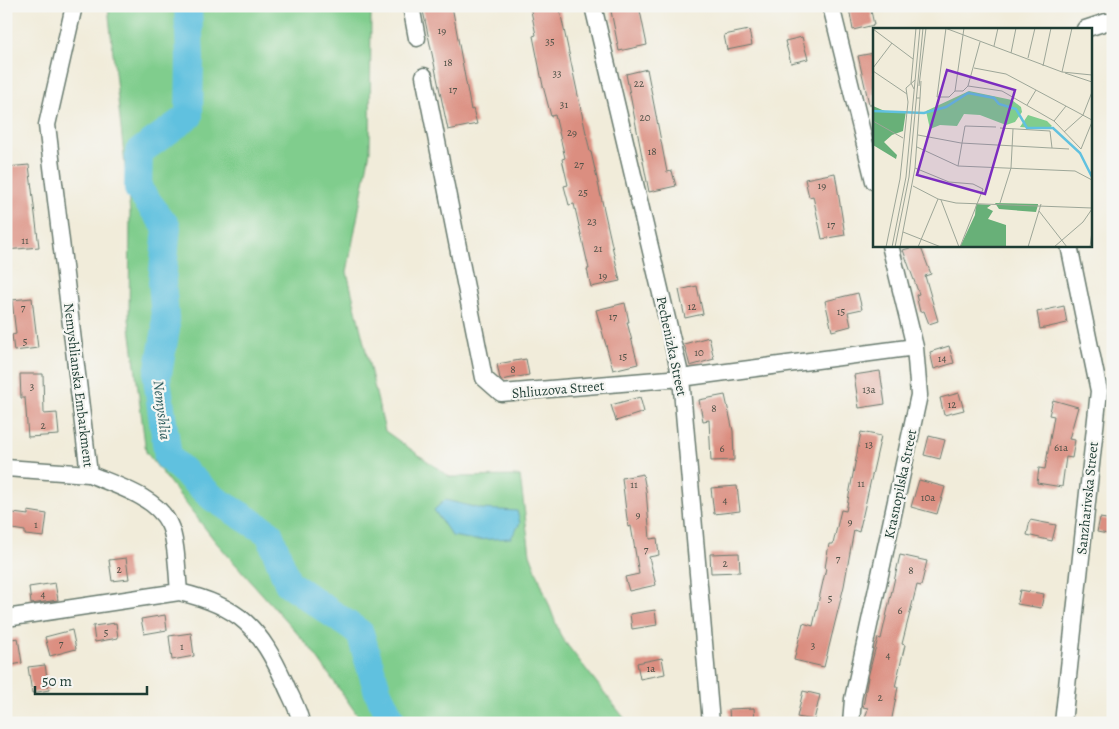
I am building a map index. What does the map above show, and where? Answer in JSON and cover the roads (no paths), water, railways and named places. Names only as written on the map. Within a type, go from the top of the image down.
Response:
[{"type":"street","name":"Nemyshlianska Embarkment","points":[[74,6],[47,125],[89,474],[152,503],[162,512],[170,524],[180,592]]},
{"type":"street","points":[[411,6],[417,38]]},
{"type":"street","name":"Pechenizka Street","points":[[593,6],[682,378],[711,723]]},
{"type":"street","points":[[831,6],[873,177]]},
{"type":"street","points":[[1089,28],[1106,22],[1113,23]]},
{"type":"street","name":"Shliuzova Street","points":[[424,76],[484,378],[502,394],[682,378],[915,347]]},
{"type":"street","name":"Krasnopilska Street","points":[[851,723],[853,699],[919,395],[915,347],[890,246]]},
{"type":"street","name":"Sanzharivska Street","points":[[1063,723],[1099,391],[1069,246]]},
{"type":"street","points":[[6,468],[89,474]]},
{"type":"street","points":[[6,618],[180,592],[198,596],[229,609],[254,630],[273,657],[301,723]]},
{"type":"water","points":[[445,500],[482,509],[517,511],[520,523],[511,538],[475,540],[452,536],[434,510]]},
{"type":"waterway","name":"Nemyshlia","points":[[188,6],[190,58],[189,116],[139,152],[138,189],[167,227],[162,282],[166,329],[157,379],[168,457],[213,498],[269,533],[288,583],[360,633],[378,692],[393,723]]}]
